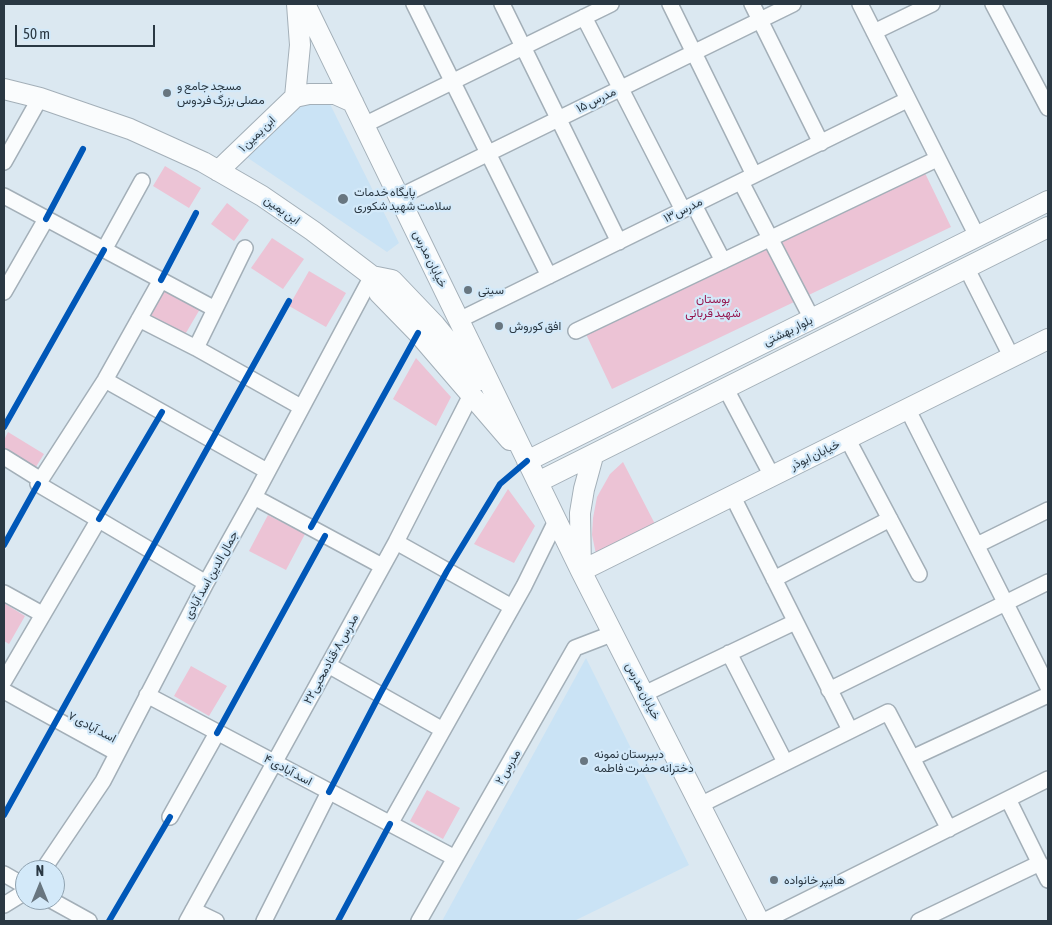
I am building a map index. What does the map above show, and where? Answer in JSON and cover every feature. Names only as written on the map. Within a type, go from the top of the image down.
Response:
[{"type":"main road","points":[[297,4],[300,45],[295,96],[335,94],[353,102]]},
{"type":"main road","name":"خیابان مدرس","points":[[305,4],[556,521],[759,921]]},
{"type":"main road","name":"ابن یمین","points":[[4,89],[40,98],[130,128],[218,171],[262,196],[313,231],[372,276],[392,280],[435,325],[504,412]]},
{"type":"main road","name":"ابن یمین ۱","points":[[218,171],[295,96]]},
{"type":"main road","name":"بلوار بهشتی","points":[[527,461],[1048,201]]},
{"type":"main road","name":"بلوار بهشتی","points":[[538,482],[1048,227]]},
{"type":"main road","name":"خیابان مدرس","points":[[372,276],[379,293],[418,333],[527,461]]},
{"type":"main road","name":"خیابان ابوذر","points":[[581,571],[1048,339]]},
{"type":"main road","points":[[613,418],[625,439]]},
{"type":"main road","points":[[581,571],[580,514],[584,489],[593,456]]},
{"type":"street","points":[[414,4],[549,276]]},
{"type":"street","points":[[502,4],[619,242]]},
{"type":"street","points":[[364,125],[611,4]]},
{"type":"street","points":[[670,4],[694,52],[748,178],[770,238],[812,318]]},
{"type":"street","points":[[752,4],[821,143]]},
{"type":"street","name":"مدرس ۱۵","points":[[399,196],[793,4]]},
{"type":"street","points":[[860,4],[977,236]]},
{"type":"street","points":[[874,32],[932,4]]},
{"type":"street","points":[[993,4],[1048,108]]},
{"type":"street","points":[[584,17],[620,88],[688,208],[723,261]]},
{"type":"street","points":[[4,162],[40,98]]},
{"type":"street","name":"مدرس۱۳","points":[[459,320],[907,100]]},
{"type":"street","points":[[576,331],[937,159]]},
{"type":"street","points":[[104,250],[142,181]]},
{"type":"street","points":[[4,196],[215,309]]},
{"type":"street","points":[[4,292],[46,219]]},
{"type":"street","points":[[196,348],[245,248]]},
{"type":"street","points":[[967,268],[1012,358]]},
{"type":"street","name":"جمال الدین اسد آبادی","points":[[50,860],[103,781],[206,583],[372,276]]},
{"type":"street","points":[[40,482],[104,380],[161,280]]},
{"type":"street","points":[[139,320],[196,348],[301,407]]},
{"type":"street","points":[[104,380],[267,471]]},
{"type":"street","points":[[726,389],[772,476]]},
{"type":"street","name":"مدرس ۸-قنادمحبی۲۲","points":[[190,915],[396,542],[471,395]]},
{"type":"street","points":[[908,410],[978,545],[1048,687]]},
{"type":"street","points":[[848,440],[919,574]]},
{"type":"street","points":[[4,457],[99,519],[206,583]]},
{"type":"street","points":[[732,496],[850,730]]},
{"type":"street","points":[[254,497],[382,566]]},
{"type":"street","points":[[978,545],[1048,510]]},
{"type":"street","points":[[4,681],[99,519]]},
{"type":"street","points":[[774,579],[890,519]]},
{"type":"street","points":[[390,824],[512,607],[556,521]]},
{"type":"street","points":[[396,542],[512,607]]},
{"type":"street","points":[[829,690],[1048,582]]},
{"type":"street","points":[[4,594],[42,614]]},
{"type":"street","points":[[644,694],[795,622]]},
{"type":"street","name":"مدرس ۲","points":[[419,921],[575,648],[614,633]]},
{"type":"street","points":[[729,653],[785,762]]},
{"type":"street","points":[[328,665],[443,730]]},
{"type":"street","name":"اسد آبادی ۷","points":[[4,691],[118,753]]},
{"type":"street","name":"اسد آبادی ۴","points":[[147,695],[455,858]]},
{"type":"street","points":[[912,758],[1048,695]]},
{"type":"street","points":[[700,805],[888,712],[949,829]]},
{"type":"street","points":[[170,817],[217,733]]},
{"type":"street","points":[[764,921],[1048,779]]},
{"type":"street","points":[[264,921],[329,792]]},
{"type":"street","points":[[1008,799],[1048,880]]},
{"type":"street","points":[[919,921],[1040,863]]},
{"type":"street","points":[[4,874],[15,880]]},
{"type":"street","points":[[4,905],[15,898]]},
{"type":"street","points":[[65,908],[88,921]]},
{"type":"street","points":[[190,915],[216,921]]},
{"type":"shaded area","name":"پایگاه خدمات سلامت شهید شکوری","points":[[327,98],[399,243],[387,252],[245,156],[297,103]]},
{"type":"shaded area","name":"دبیرستان نمونه دخترانه حضرت فاطمه","points":[[586,658],[689,865],[574,921],[442,921]]},
{"type":"green space","points":[[165,166],[201,188],[189,208],[153,186]]},
{"type":"green space","name":"بوستان شهید قربانی","points":[[924,171],[951,227],[612,389],[585,332]]},
{"type":"green space","points":[[227,203],[249,220],[234,241],[211,224]]},
{"type":"green space","points":[[272,238],[304,259],[283,289],[251,268]]},
{"type":"green space","points":[[309,271],[346,293],[326,327],[289,306]]},
{"type":"green space","points":[[164,288],[200,309],[183,338],[147,317]]},
{"type":"green space","points":[[416,358],[451,397],[436,426],[393,399]]},
{"type":"green space","points":[[8,432],[44,454],[34,470],[4,451],[4,440]]},
{"type":"green space","points":[[623,462],[655,524],[596,554],[592,535],[597,497],[610,474]]},
{"type":"green space","points":[[508,489],[535,526],[514,563],[474,544]]},
{"type":"green space","points":[[268,515],[305,534],[286,570],[249,551]]},
{"type":"green space","points":[[4,603],[25,616],[9,644],[4,641]]},
{"type":"green space","points":[[191,666],[227,686],[209,716],[174,696]]},
{"type":"green space","points":[[427,790],[460,808],[443,839],[410,821]]},
{"type":"cycle path","points":[[46,219],[83,149]]},
{"type":"cycle path","points":[[161,280],[196,213]]},
{"type":"cycle path","points":[[4,427],[104,250]]},
{"type":"cycle path","points":[[4,815],[289,301]]},
{"type":"cycle path","points":[[311,527],[418,333]]},
{"type":"cycle path","points":[[99,519],[162,412]]},
{"type":"cycle path","points":[[329,792],[447,571],[500,484],[527,461]]},
{"type":"cycle path","points":[[4,545],[38,484]]},
{"type":"cycle path","points":[[217,733],[325,536]]},
{"type":"cycle path","points":[[109,921],[170,817]]},
{"type":"cycle path","points":[[338,921],[390,824]]},
{"type":"place","name":"مسجد جامع و مصلی بزرگ فردوس","points":[[167,93]]},
{"type":"place","name":"پایگاه خدمات سلامت شهید شکوری","points":[[343,199]]},
{"type":"place","name":"سیتی","points":[[468,290]]},
{"type":"place","name":"افق کوروش","points":[[499,326]]},
{"type":"place","name":"دبیرستان نمونه دخترانه حضرت فاطمه","points":[[584,761]]},
{"type":"place","name":"هایپر خانواده","points":[[774,880]]}]
